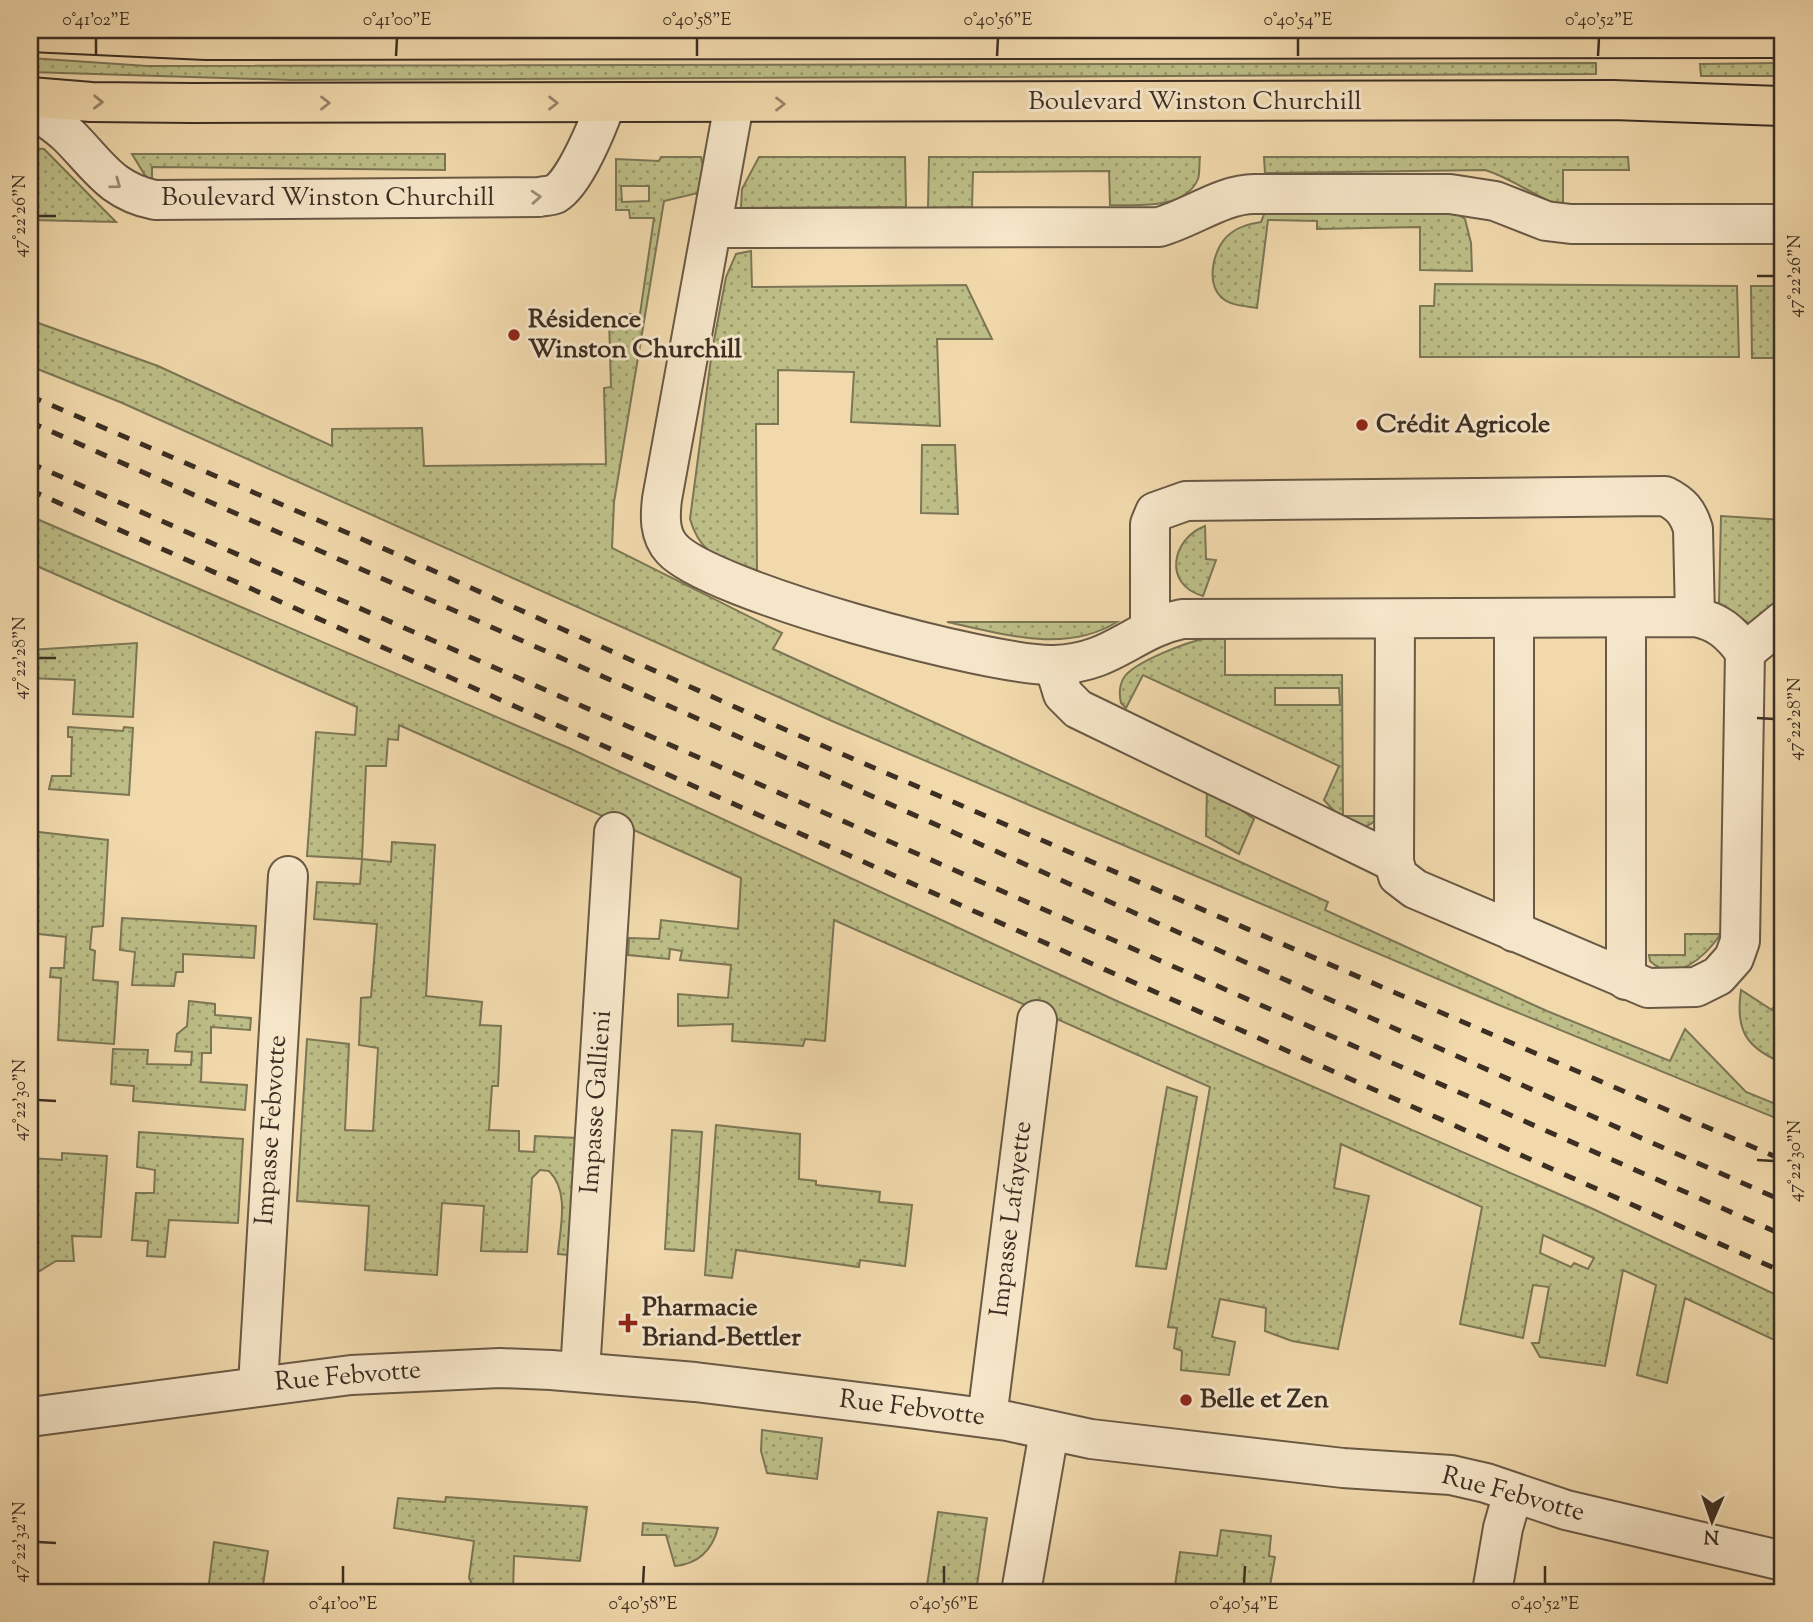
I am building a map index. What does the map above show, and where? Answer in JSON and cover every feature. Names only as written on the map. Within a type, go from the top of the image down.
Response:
[{"type":"main road","points":[[30,32],[206,40],[568,35],[1783,38]]},
{"type":"main road","name":"Boulevard Winston Churchill","points":[[30,97],[154,103],[734,104],[1613,100],[1783,106]]},
{"type":"street","name":"Boulevard Winston Churchill","points":[[30,106],[67,134],[119,188],[135,196],[155,200],[554,195],[562,188],[580,160],[606,103]]},
{"type":"street","points":[[734,104],[662,499],[662,530],[671,548],[712,576],[821,613],[978,655],[1026,664],[1054,665],[1092,661],[1150,629],[1182,619],[1695,617],[1721,626],[1745,652],[1740,941],[1734,958],[1718,976],[1696,987],[1648,988],[1415,889],[1398,876],[1394,862],[1395,620]]},
{"type":"street","points":[[713,228],[1159,227],[1186,219],[1225,199],[1247,194],[1450,194],[1495,201],[1546,221],[1570,224],[1783,224]]},
{"type":"street","points":[[1150,629],[1150,524],[1155,512],[1186,501],[1665,496],[1680,503],[1690,516],[1693,529],[1695,617]]},
{"type":"street","points":[[1626,618],[1626,980]]},
{"type":"street","points":[[1514,619],[1514,932]]},
{"type":"street","points":[[1745,652],[1783,621]]},
{"type":"street","points":[[1054,665],[1062,694],[1078,709],[1394,862]]},
{"type":"street","name":"Impasse Gallieni","points":[[580,1372],[614,832]]},
{"type":"street","name":"Impasse Febvotte","points":[[257,1385],[288,876]]},
{"type":"street","name":"Impasse Lafayette","points":[[988,1418],[1037,1020]]},
{"type":"street","name":"Rue Febvotte","points":[[30,1417],[257,1385],[396,1371],[500,1368],[580,1372],[695,1382],[988,1418],[1049,1432],[1343,1468],[1451,1475],[1486,1483],[1566,1510],[1783,1561]]},
{"type":"street","points":[[1021,1592],[1049,1432]]},
{"type":"street","points":[[1492,1592],[1503,1528],[1513,1493]]},
{"type":"green space","points":[[30,58],[147,66],[1596,63],[1596,74],[291,80],[30,72]]},
{"type":"green space","points":[[1783,63],[1783,76],[1701,76],[1700,64]]},
{"type":"green space","points":[[30,148],[44,149],[116,222],[30,220]]},
{"type":"green space","points":[[132,154],[445,154],[445,170],[152,167],[152,181],[149,182]]},
{"type":"green space","points":[[661,157],[701,157],[704,172],[698,193],[664,201],[614,502],[612,548],[782,633],[773,649],[1328,902],[1325,910],[1547,1011],[1670,1061],[1685,1029],[1746,1092],[1783,1107],[1783,1121],[1499,1005],[832,721],[120,402],[30,366],[30,320],[158,366],[332,446],[332,429],[422,428],[424,466],[606,464],[604,388],[611,387],[609,318],[630,318],[630,314],[640,314],[654,218],[630,218],[629,210],[616,210],[616,159],[659,161]],"holes":[[[621,186],[649,186],[649,201],[622,202]]]},
{"type":"green space","points":[[759,157],[905,157],[906,207],[741,208],[742,189]]},
{"type":"green space","points":[[929,157],[1200,157],[1199,177],[1192,189],[1171,201],[1159,204],[1110,205],[1109,171],[973,172],[972,207],[928,208]]},
{"type":"green space","points":[[1264,157],[1628,157],[1629,170],[1563,170],[1563,207],[1485,170],[1265,173]]},
{"type":"green space","points":[[1267,207],[1449,208],[1465,219],[1471,243],[1472,271],[1420,270],[1420,227],[1317,229],[1317,221],[1268,220],[1257,308],[1229,302],[1221,297],[1213,282],[1216,254],[1231,233],[1261,222]]},
{"type":"green space","points":[[751,251],[752,287],[966,285],[992,339],[937,339],[940,426],[851,422],[854,372],[778,370],[778,424],[756,424],[757,573],[724,560],[707,549],[700,542],[690,519],[712,351],[726,277],[736,254]]},
{"type":"green space","points":[[1435,284],[1737,286],[1739,357],[1420,357],[1420,306],[1434,306]]},
{"type":"green space","points":[[1751,286],[1783,286],[1783,358],[1752,358]]},
{"type":"green space","points":[[922,445],[955,445],[958,514],[921,513]]},
{"type":"green space","points":[[30,516],[571,749],[1119,1002],[1593,1209],[1783,1298],[1783,1344],[1685,1298],[1667,1383],[1637,1375],[1656,1285],[1623,1270],[1605,1366],[1540,1357],[1532,1343],[1539,1343],[1549,1287],[1533,1285],[1523,1338],[1460,1324],[1482,1207],[1341,1144],[1334,1188],[1369,1196],[1338,1349],[1292,1341],[1265,1331],[1266,1308],[1220,1299],[1212,1337],[1235,1342],[1229,1375],[1181,1370],[1182,1351],[1174,1348],[1177,1328],[1168,1327],[1210,1087],[834,920],[825,1041],[805,1039],[803,1046],[732,1041],[733,1024],[678,1026],[678,994],[728,998],[731,965],[680,960],[682,951],[670,949],[669,959],[628,955],[629,938],[659,939],[661,920],[738,929],[741,878],[399,725],[398,740],[388,739],[386,766],[366,766],[362,859],[307,856],[316,732],[355,735],[357,707],[30,563]],"holes":[[[1543,1235],[1594,1258],[1588,1269],[1574,1263],[1571,1267],[1540,1253]]]},
{"type":"green space","points":[[1721,516],[1783,520],[1783,601],[1750,624],[1719,603]]},
{"type":"green space","points":[[1205,526],[1206,559],[1216,560],[1203,596],[1190,590],[1182,582],[1176,562],[1185,541]]},
{"type":"green space","points":[[947,622],[1117,622],[1097,632],[1055,639],[1012,636]]},
{"type":"green space","points":[[1225,639],[1225,675],[1342,675],[1343,816],[1379,816],[1372,823],[1357,826],[1350,823],[1324,800],[1339,766],[1143,675],[1126,708],[1121,703],[1122,682],[1131,670],[1163,653],[1198,640]],"holes":[[[1275,688],[1339,688],[1340,705],[1275,705]]]},
{"type":"green space","points":[[137,643],[133,717],[73,714],[75,680],[30,678],[30,650]]},
{"type":"green space","points":[[68,727],[123,731],[124,727],[133,728],[129,795],[49,789],[52,776],[71,776],[72,737],[68,737]]},
{"type":"green space","points":[[1207,786],[1254,819],[1239,854],[1206,836]]},
{"type":"green space","points":[[30,831],[108,840],[103,926],[92,927],[90,949],[95,951],[93,980],[118,982],[114,1044],[58,1040],[61,978],[50,977],[51,968],[64,968],[66,937],[30,933]]},
{"type":"green space","points":[[392,842],[435,845],[426,996],[482,1002],[480,1025],[501,1026],[498,1086],[492,1086],[489,1130],[519,1131],[519,1151],[534,1152],[535,1136],[578,1138],[569,1255],[558,1254],[562,1199],[560,1189],[549,1171],[540,1170],[532,1178],[527,1252],[481,1251],[484,1206],[442,1203],[437,1275],[365,1270],[369,1206],[297,1201],[307,1039],[349,1044],[345,1130],[373,1131],[378,1048],[359,1045],[361,998],[371,997],[377,924],[314,919],[317,882],[360,884],[362,859],[391,862]]},
{"type":"green space","points":[[122,918],[256,926],[254,958],[183,954],[183,972],[176,972],[174,986],[132,985],[135,952],[120,950]]},
{"type":"green space","points":[[1685,934],[1721,934],[1699,958],[1680,969],[1660,968],[1650,961],[1649,955],[1685,955]]},
{"type":"green space","points":[[1783,989],[1783,1063],[1760,1051],[1746,1036],[1742,1027],[1740,1004],[1741,990],[1772,1010]]},
{"type":"green space","points":[[189,1001],[215,1004],[215,1015],[251,1018],[250,1030],[211,1027],[211,1053],[202,1053],[201,1082],[247,1085],[245,1110],[133,1101],[134,1086],[111,1084],[113,1049],[148,1050],[147,1064],[191,1065],[192,1052],[175,1051],[177,1034],[187,1026]]},
{"type":"green space","points":[[1167,1087],[1197,1097],[1166,1269],[1136,1266]]},
{"type":"green space","points":[[716,1125],[800,1134],[799,1179],[816,1181],[816,1185],[880,1192],[879,1202],[912,1205],[905,1266],[860,1260],[859,1267],[736,1250],[732,1278],[705,1275]]},
{"type":"green space","points":[[672,1130],[702,1132],[694,1251],[665,1249]]},
{"type":"green space","points":[[139,1132],[243,1139],[238,1223],[169,1220],[165,1257],[147,1256],[148,1241],[132,1240],[136,1193],[154,1193],[155,1170],[137,1167]]},
{"type":"green space","points":[[62,1153],[107,1156],[101,1237],[72,1236],[74,1261],[56,1261],[30,1277],[30,1158],[62,1160]]},
{"type":"green space","points":[[762,1430],[822,1438],[817,1479],[767,1473],[761,1451]]},
{"type":"green space","points":[[446,1497],[587,1507],[580,1561],[514,1556],[513,1592],[476,1592],[469,1578],[474,1541],[394,1528],[398,1498],[445,1502]]},
{"type":"green space","points":[[938,1512],[987,1518],[976,1592],[926,1592]]},
{"type":"green space","points":[[643,1523],[718,1528],[712,1543],[703,1554],[691,1562],[675,1566],[666,1535],[642,1535]]},
{"type":"green space","points":[[1221,1530],[1271,1536],[1269,1556],[1275,1557],[1269,1592],[1174,1592],[1180,1552],[1217,1556]]},
{"type":"green space","points":[[214,1542],[268,1551],[262,1592],[208,1592]]},
{"type":"railway","points":[[30,396],[394,553],[777,726],[1783,1160]]},
{"type":"railway","points":[[30,422],[1783,1201]]},
{"type":"railway","points":[[30,463],[1783,1235]]},
{"type":"railway","points":[[30,490],[1783,1272]]},
{"type":"place","name":"Résidence Winston Churchill","points":[[514,335]]},
{"type":"place","name":"Crédit Agricole","points":[[1362,425]]},
{"type":"place","name":"Pharmacie Briand-Bettler","points":[[628,1323]]},
{"type":"place","name":"Belle et Zen","points":[[1186,1400]]}]
